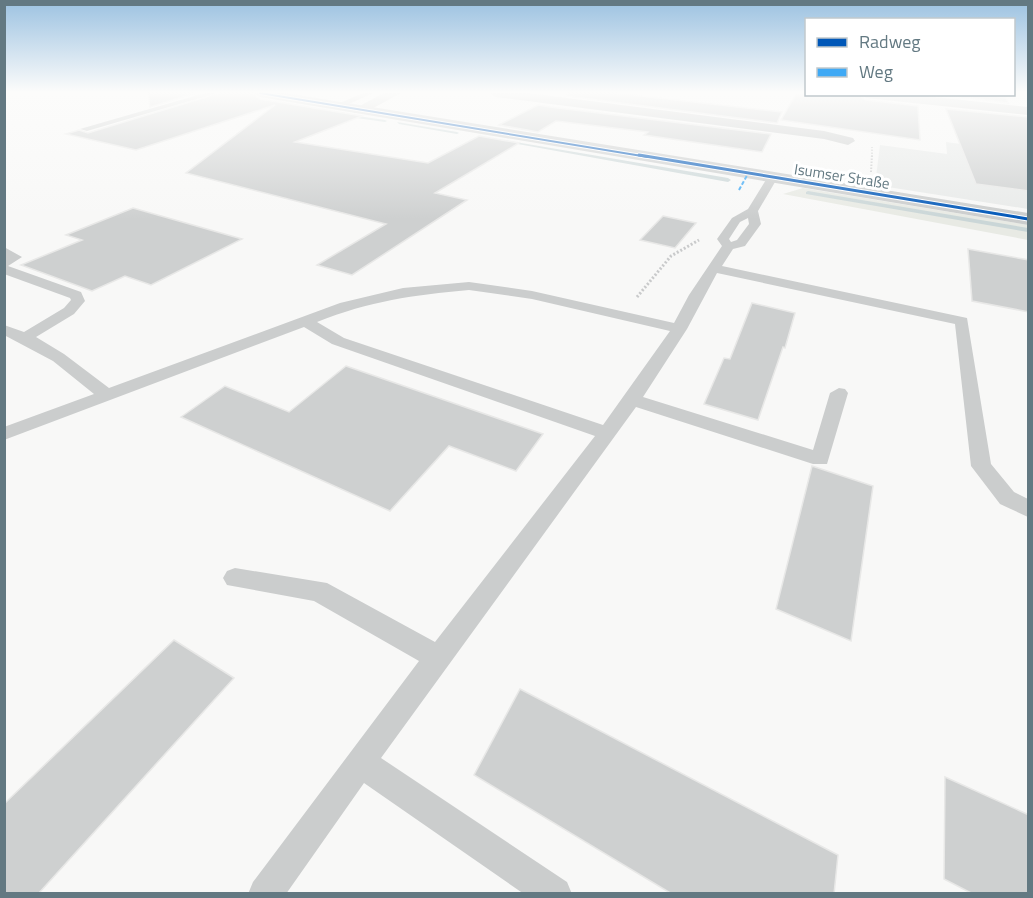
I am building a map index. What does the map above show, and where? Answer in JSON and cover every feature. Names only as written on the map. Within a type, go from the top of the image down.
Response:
[{"type":"street","name":"Isumser Straße","points":[[538,135],[1029,219]]},
{"type":"street","points":[[823,135],[848,141]]},
{"type":"lane","points":[[265,894],[360,762],[632,400],[679,329],[696,295],[728,246],[741,243],[755,224],[757,210],[773,177]]},
{"type":"lane","points":[[728,246],[723,239],[736,220],[757,210]]},
{"type":"lane","points":[[4,251],[16,257],[4,262]]},
{"type":"lane","points":[[714,268],[962,321],[981,466],[1007,498],[1029,509]]},
{"type":"lane","points":[[4,269],[76,295],[78,301],[69,311],[26,337]]},
{"type":"lane","points":[[4,434],[306,321],[376,298],[439,287],[469,286],[532,294],[679,329]]},
{"type":"lane","points":[[306,321],[338,340],[606,433]]},
{"type":"lane","points":[[4,329],[26,337],[76,369],[106,395]]},
{"type":"lane","points":[[632,400],[820,459],[839,393]]},
{"type":"lane","points":[[235,578],[318,591],[439,658]]},
{"type":"lane","points":[[360,762],[555,894]]},
{"type":"path","points":[[848,141],[873,147],[870,177]]},
{"type":"path","points":[[622,315],[671,256],[702,238]]},
{"type":"shaded area","points":[[946,142],[1028,153],[1028,209],[875,185],[880,145],[947,154]]},
{"type":"shaded area","points":[[803,188],[1028,225],[1028,240],[783,194]]},
{"type":"building","points":[[70,135],[183,135],[136,150]]},
{"type":"building","points":[[236,135],[313,135],[295,142],[428,163],[479,136],[519,143],[435,193],[467,200],[352,275],[317,265],[386,224],[186,173]]},
{"type":"building","points":[[644,135],[771,135],[762,152]]},
{"type":"building","points":[[885,135],[920,135],[920,140]]},
{"type":"building","points":[[956,135],[1029,135],[1029,191],[976,184]]},
{"type":"building","points":[[133,208],[242,239],[151,285],[125,276],[92,291],[21,265],[82,240],[66,235]]},
{"type":"building","points":[[663,216],[696,223],[675,248],[640,240]]},
{"type":"building","points":[[968,249],[1029,260],[1029,312],[972,301]]},
{"type":"building","points":[[752,303],[795,313],[785,348],[783,347],[758,420],[704,404],[724,358],[730,359]]},
{"type":"building","points":[[346,366],[543,434],[516,471],[449,446],[390,511],[181,417],[225,386],[289,412]]},
{"type":"building","points":[[812,466],[873,486],[851,641],[776,609]]},
{"type":"building","points":[[174,640],[234,678],[38,894],[4,894],[4,804]]},
{"type":"building","points":[[520,689],[838,855],[834,894],[672,894],[474,775]]},
{"type":"building","points":[[945,777],[1029,815],[1029,894],[973,894],[944,879]]},
{"type":"waterway","points":[[506,141],[728,180]]},
{"type":"waterway","points":[[808,193],[1028,230]]},
{"type":"marked path","points":[[739,190],[750,170]]},
{"type":"cycle path","points":[[515,135],[1028,219]]}]
